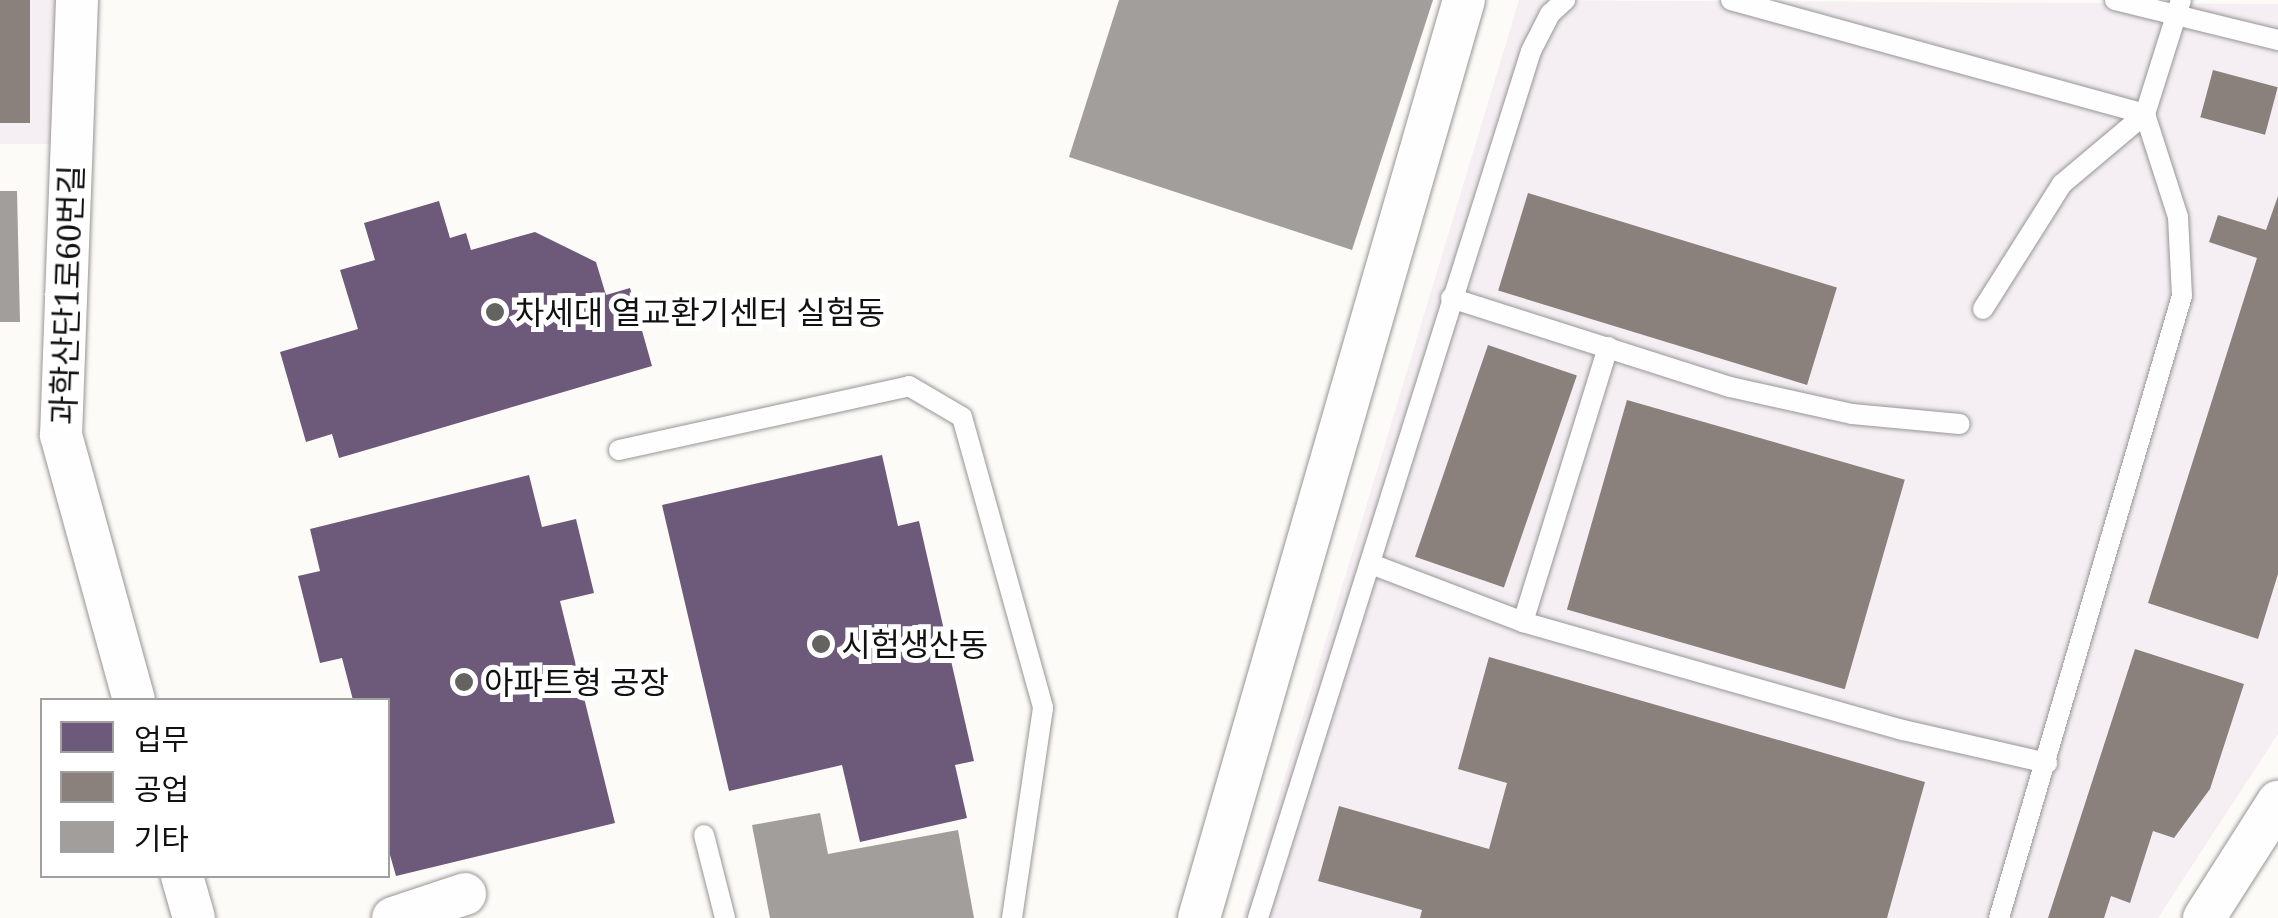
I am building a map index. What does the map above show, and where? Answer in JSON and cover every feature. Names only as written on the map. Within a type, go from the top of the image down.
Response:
[{"type":"street","name":"과학산단1로60번길","points":[[77,0],[61,435],[133,698]]},
{"type":"street","points":[[1199,918],[1464,0]]},
{"type":"street","points":[[2204,918],[2278,802]]},
{"type":"street","points":[[183,878],[194,918]]},
{"type":"street","points":[[392,918],[465,894]]},
{"type":"lane","points":[[1258,918],[1531,51],[1550,14],[1565,0]]},
{"type":"lane","points":[[1731,0],[2145,114]]},
{"type":"lane","points":[[2115,0],[2178,9],[2278,40]]},
{"type":"lane","points":[[1983,309],[2062,184],[2145,114],[2178,9]]},
{"type":"lane","points":[[2000,918],[2182,296],[2178,217],[2145,114]]},
{"type":"lane","points":[[1451,298],[1730,387],[1852,414],[1960,424]]},
{"type":"lane","points":[[1523,622],[1608,347]]},
{"type":"lane","points":[[619,450],[909,386],[962,417],[1043,708],[1012,918]]},
{"type":"lane","points":[[1371,564],[1523,622],[1903,730],[2048,763]]},
{"type":"lane","points":[[704,835],[724,918]]},
{"type":"shaded area","points":[[0,0],[61,0],[61,144],[0,144]]},
{"type":"shaded area","points":[[1519,0],[2278,4],[2278,734],[2158,918],[1242,918]]},
{"type":"building: 업무","name":"차세대 열교환기센터 실험동","points":[[439,201],[450,238],[466,233],[471,250],[535,232],[596,262],[606,295],[630,288],[652,366],[339,458],[332,434],[306,442],[280,352],[358,329],[340,270],[375,260],[364,223]]},
{"type":"building: 업무","name":"시험생산동","points":[[882,455],[898,526],[919,521],[974,761],[955,765],[967,818],[860,842],[842,765],[729,791],[662,505]]},
{"type":"building: 업무","name":"아파트형 공장","points":[[529,475],[542,527],[576,519],[594,593],[560,601],[615,823],[396,876],[390,855],[390,698],[352,698],[342,658],[320,663],[298,576],[320,571],[310,529]]},
{"type":"building: 공업","points":[[0,0],[30,0],[30,123],[0,123]]},
{"type":"building: 공업","points":[[2213,70],[2278,87],[2265,135],[2200,117]]},
{"type":"building: 공업","points":[[1528,193],[1837,287],[1807,385],[1498,291]]},
{"type":"building: 공업","points":[[2278,196],[2278,574],[2258,639],[2148,603],[2257,258],[2209,242],[2218,215],[2266,230]]},
{"type":"building: 공업","points":[[1488,345],[1577,376],[1504,587],[1415,557]]},
{"type":"building: 공업","points":[[1627,400],[1905,480],[1845,689],[1567,610]]},
{"type":"building: 공업","points":[[2135,649],[2244,684],[2210,789],[2174,838],[2153,831],[2130,903],[2111,896],[2104,918],[2048,918]]},
{"type":"building: 공업","points":[[1489,657],[1925,782],[1887,918],[1420,918],[1422,910],[1318,881],[1339,806],[1489,849],[1507,783],[1458,769]]},
{"type":"building: 기타","points":[[1119,0],[1433,0],[1352,250],[1069,157]]},
{"type":"building: 기타","points":[[0,191],[17,191],[20,322],[0,322]]},
{"type":"building: 기타","points":[[820,813],[828,854],[958,830],[974,918],[770,918],[752,825]]},
{"type":"place","name":"차세대 열교환기센터 실험동","points":[[495,312]]},
{"type":"place","name":"시험생산동","points":[[821,644]]},
{"type":"place","name":"아파트형 공장","points":[[464,682]]}]
